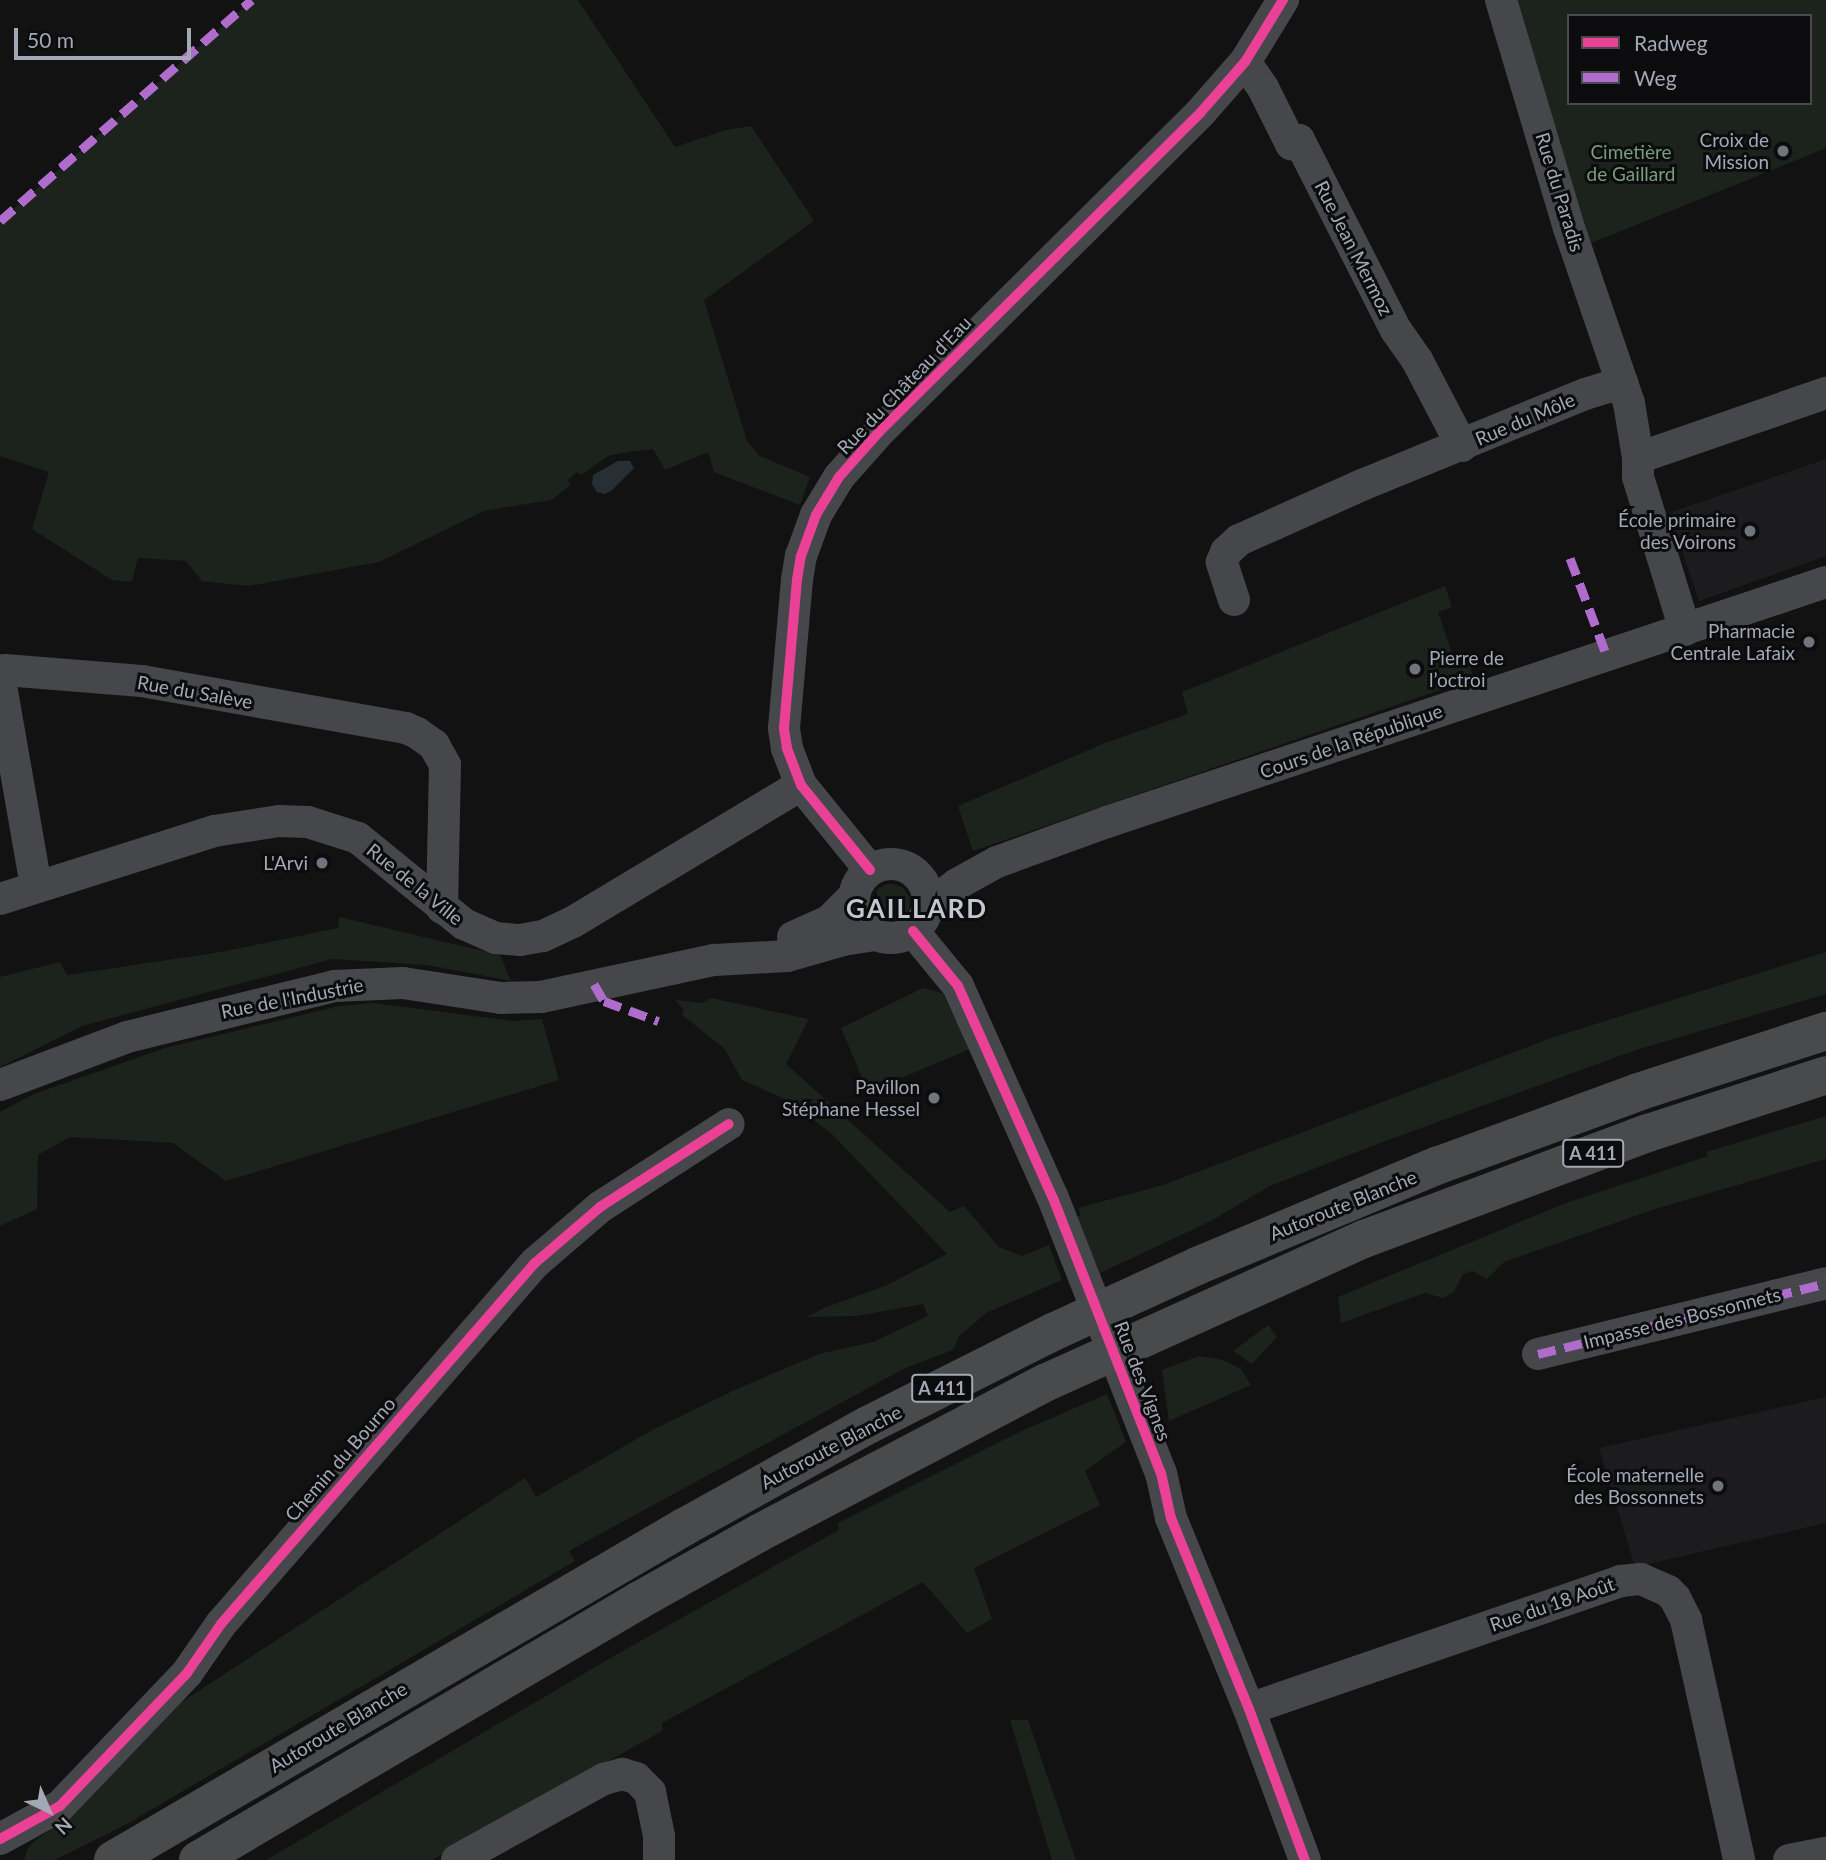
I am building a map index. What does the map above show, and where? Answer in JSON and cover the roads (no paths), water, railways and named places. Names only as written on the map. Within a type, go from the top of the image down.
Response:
[{"type":"highway","name":"Autoroute Blanche","points":[[113,1860],[638,1552],[868,1425],[1054,1332],[1197,1266],[1427,1170],[1638,1092],[1826,1031]]},
{"type":"highway","name":"Autoroute Blanche","points":[[198,1860],[650,1594],[887,1464],[1047,1382],[1376,1234],[1648,1133],[1826,1075]]},
{"type":"street","name":"Rue du Château d'Eau","points":[[862,883],[801,785],[787,748],[784,707],[801,556],[827,495],[878,433],[1185,128],[1245,62],[1283,0]]},
{"type":"street","name":"Rue du Paradis","points":[[1501,0],[1569,228],[1622,383]]},
{"type":"street","name":"Rue Jean Mermoz","points":[[1245,62],[1264,88],[1291,144],[1299,139],[1398,333],[1417,360],[1462,446]]},
{"type":"street","name":"Rue du Môle","points":[[1234,600],[1222,566],[1226,552],[1233,543],[1350,490],[1585,394],[1622,383]]},
{"type":"street","points":[[1622,383],[1638,458],[1641,491],[1685,630]]},
{"type":"street","points":[[1638,458],[1826,393]]},
{"type":"street","name":"Cours de la République","points":[[920,919],[957,884],[997,862],[1132,813],[1826,582]]},
{"type":"street","name":"Rue du Salève","points":[[36,886],[1,686],[2,671],[5,670],[142,681],[355,722],[406,728],[417,733],[434,745],[445,765],[442,908]]},
{"type":"street","name":"Rue de la Ville","points":[[0,899],[192,836],[279,821],[308,822],[358,838],[464,924],[496,938],[520,940],[543,936],[573,922],[653,871],[697,850],[801,785]]},
{"type":"street","name":"Cours de la République","points":[[914,872],[997,862]]},
{"type":"street","points":[[893,864],[914,872],[924,884],[920,919],[890,939],[875,935],[858,919],[862,883],[893,864]]},
{"type":"street","name":"Rue de l'Industrie","points":[[594,984],[704,946],[774,940],[803,934],[829,921],[862,883]]},
{"type":"street","name":"Rue des Vignes","points":[[920,919],[958,986],[1065,1227],[1161,1473],[1171,1518],[1250,1709],[1305,1860]]},
{"type":"street","name":"Rue de l'Industrie","points":[[0,1085],[127,1037],[334,986],[403,983],[520,999],[724,958],[787,956],[843,940],[875,935]]},
{"type":"street","name":"Chemin du Bourno","points":[[0,1839],[60,1807],[187,1673],[221,1624],[505,1295],[544,1254],[600,1207],[729,1124]]},
{"type":"street","name":"Impasse des Bossonnets","points":[[1538,1354],[1826,1283]]},
{"type":"street","name":"Rue du 18 Août","points":[[1250,1709],[1620,1581],[1642,1579],[1668,1591],[1675,1598],[1686,1620],[1739,1860]]},
{"type":"street","points":[[457,1860],[604,1779],[622,1774],[642,1782],[650,1792],[659,1836],[659,1860]]},
{"type":"street","points":[[1789,1860],[1826,1853]]},
{"type":"place","name":"Croix de Mission","points":[[1783,151]]},
{"type":"place","name":"École primaire des Voirons","points":[[1750,531]]},
{"type":"place","name":"Pharmacie Centrale Lafaix","points":[[1809,642]]},
{"type":"place","name":"Pierre de l’octroi","points":[[1415,669]]},
{"type":"place","name":"L'Arvi","points":[[322,863]]},
{"type":"place","name":"Pavillon Stéphane Hessel","points":[[934,1098]]},
{"type":"place","name":"École maternelle des Bossonnets","points":[[1718,1486]]},
{"type":"district","name":"GAILLARD","points":[[917,909]]},
{"type":"park label","name":"Cimetière de Gaillard","points":[[1631,163]]}]
